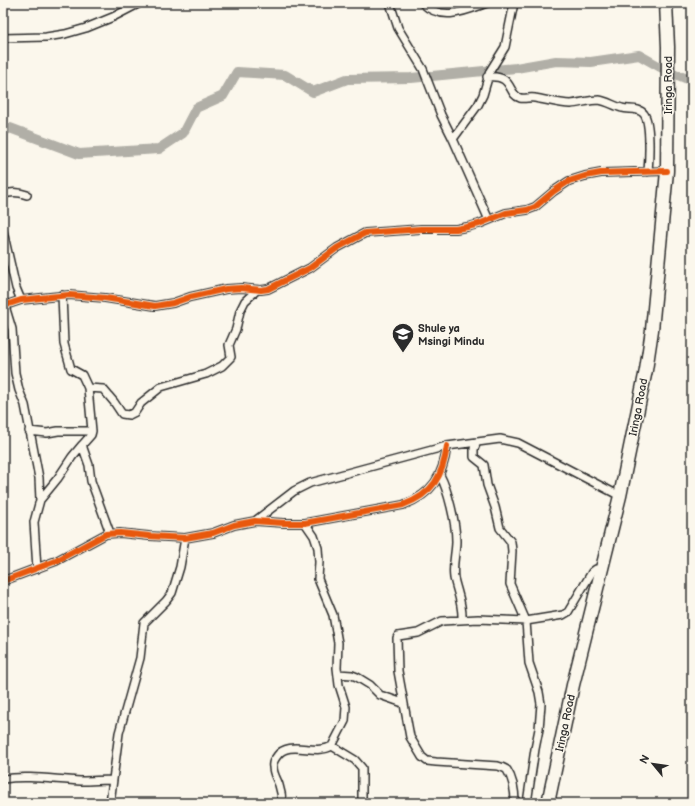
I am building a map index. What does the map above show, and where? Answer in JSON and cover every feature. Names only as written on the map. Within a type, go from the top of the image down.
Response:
[{"type":"highway","name":"Iringa Road","points":[[548,803],[573,685],[620,496],[646,370],[652,330],[667,171],[668,54],[666,3]]},
{"type":"street","points":[[3,38],[46,37],[65,34],[86,28],[114,17],[140,3]]},
{"type":"street","points":[[390,3],[394,20],[400,34],[423,69],[441,115],[489,220]]},
{"type":"street","points":[[422,3],[436,12],[456,13],[468,11],[488,3]]},
{"type":"street","points":[[453,139],[478,105],[483,95],[487,77],[506,45],[514,3]]},
{"type":"street","points":[[487,77],[496,76],[503,78],[515,94],[521,98],[533,97],[551,102],[571,104],[597,100],[622,108],[641,111],[646,117],[649,138],[648,172]]},
{"type":"street","points":[[37,569],[34,522],[40,500],[39,478],[25,405],[15,373],[12,329],[4,306],[21,300],[62,295],[105,298],[149,306],[173,303],[226,289],[268,289],[306,270],[337,248],[365,233],[421,229],[456,229],[479,224],[506,213],[527,210],[535,207],[569,181],[585,176],[601,173],[667,171]]},
{"type":"street","points":[[3,195],[20,192],[28,195]]},
{"type":"street","points":[[3,231],[16,288],[21,300]]},
{"type":"street","points":[[88,388],[103,389],[122,414],[129,415],[135,412],[141,403],[162,387],[206,374],[222,366],[231,357],[229,345],[236,329],[243,304],[246,299],[257,290]]},
{"type":"street","points":[[40,500],[58,478],[72,457],[91,435],[92,431],[88,388],[83,377],[73,371],[69,366],[64,344],[62,295]]},
{"type":"street","points":[[29,430],[47,433],[58,431],[92,431]]},
{"type":"street","points":[[256,521],[302,486],[340,474],[447,446],[500,439],[518,443],[620,496]]},
{"type":"street","points":[[477,442],[474,449],[474,457],[484,465],[487,485],[495,507],[500,528],[511,542],[512,551],[510,584],[526,621],[529,663],[542,704],[527,803]]},
{"type":"street","points":[[82,445],[90,466],[91,480],[110,533]]},
{"type":"street","points":[[3,581],[56,562],[103,535],[110,533],[185,538],[213,533],[256,521],[305,523],[403,505],[424,494],[436,483],[440,475],[447,446]]},
{"type":"street","points":[[440,475],[444,483],[455,526],[456,539],[454,577],[462,610],[462,620]]},
{"type":"street","points":[[282,803],[279,784],[272,767],[274,760],[280,752],[287,748],[316,750],[332,746],[342,730],[346,713],[345,700],[340,690],[338,674],[338,643],[335,628],[330,608],[321,591],[318,579],[318,548],[314,536],[305,523]]},
{"type":"street","points":[[110,803],[119,733],[139,662],[144,623],[172,593],[180,567],[185,538]]},
{"type":"street","points":[[515,803],[512,783],[507,770],[503,767],[427,761],[422,757],[410,737],[398,671],[397,638],[398,636],[418,633],[442,621],[526,621],[566,614],[592,572],[601,570]]},
{"type":"street","points":[[338,674],[358,677],[370,685],[380,695],[403,703]]},
{"type":"street","points":[[332,746],[355,760],[362,768],[362,803]]},
{"type":"street","points":[[3,779],[38,778],[82,781],[113,780]]},
{"type":"waterway","points":[[3,132],[10,128],[79,154],[159,149],[183,133],[196,108],[223,96],[237,72],[285,75],[313,92],[347,79],[411,78],[516,68],[556,61],[591,62],[639,55],[662,68]]},
{"type":"waterway","points":[[673,73],[692,81]]},
{"type":"cycle path","points":[[3,306],[21,300],[69,295],[105,298],[155,306],[173,303],[190,297],[226,289],[268,289],[310,268],[337,248],[365,233],[421,229],[456,229],[467,227],[479,224],[506,213],[527,210],[535,207],[569,181],[585,176],[601,173],[667,171]]},
{"type":"cycle path","points":[[3,581],[56,561],[106,534],[120,533],[185,538],[213,533],[234,525],[255,521],[305,523],[403,505],[422,495],[435,483],[443,466],[447,446]]},
{"type":"place","name":"Shule ya Msingi Mindu","points":[[403,354]]}]
